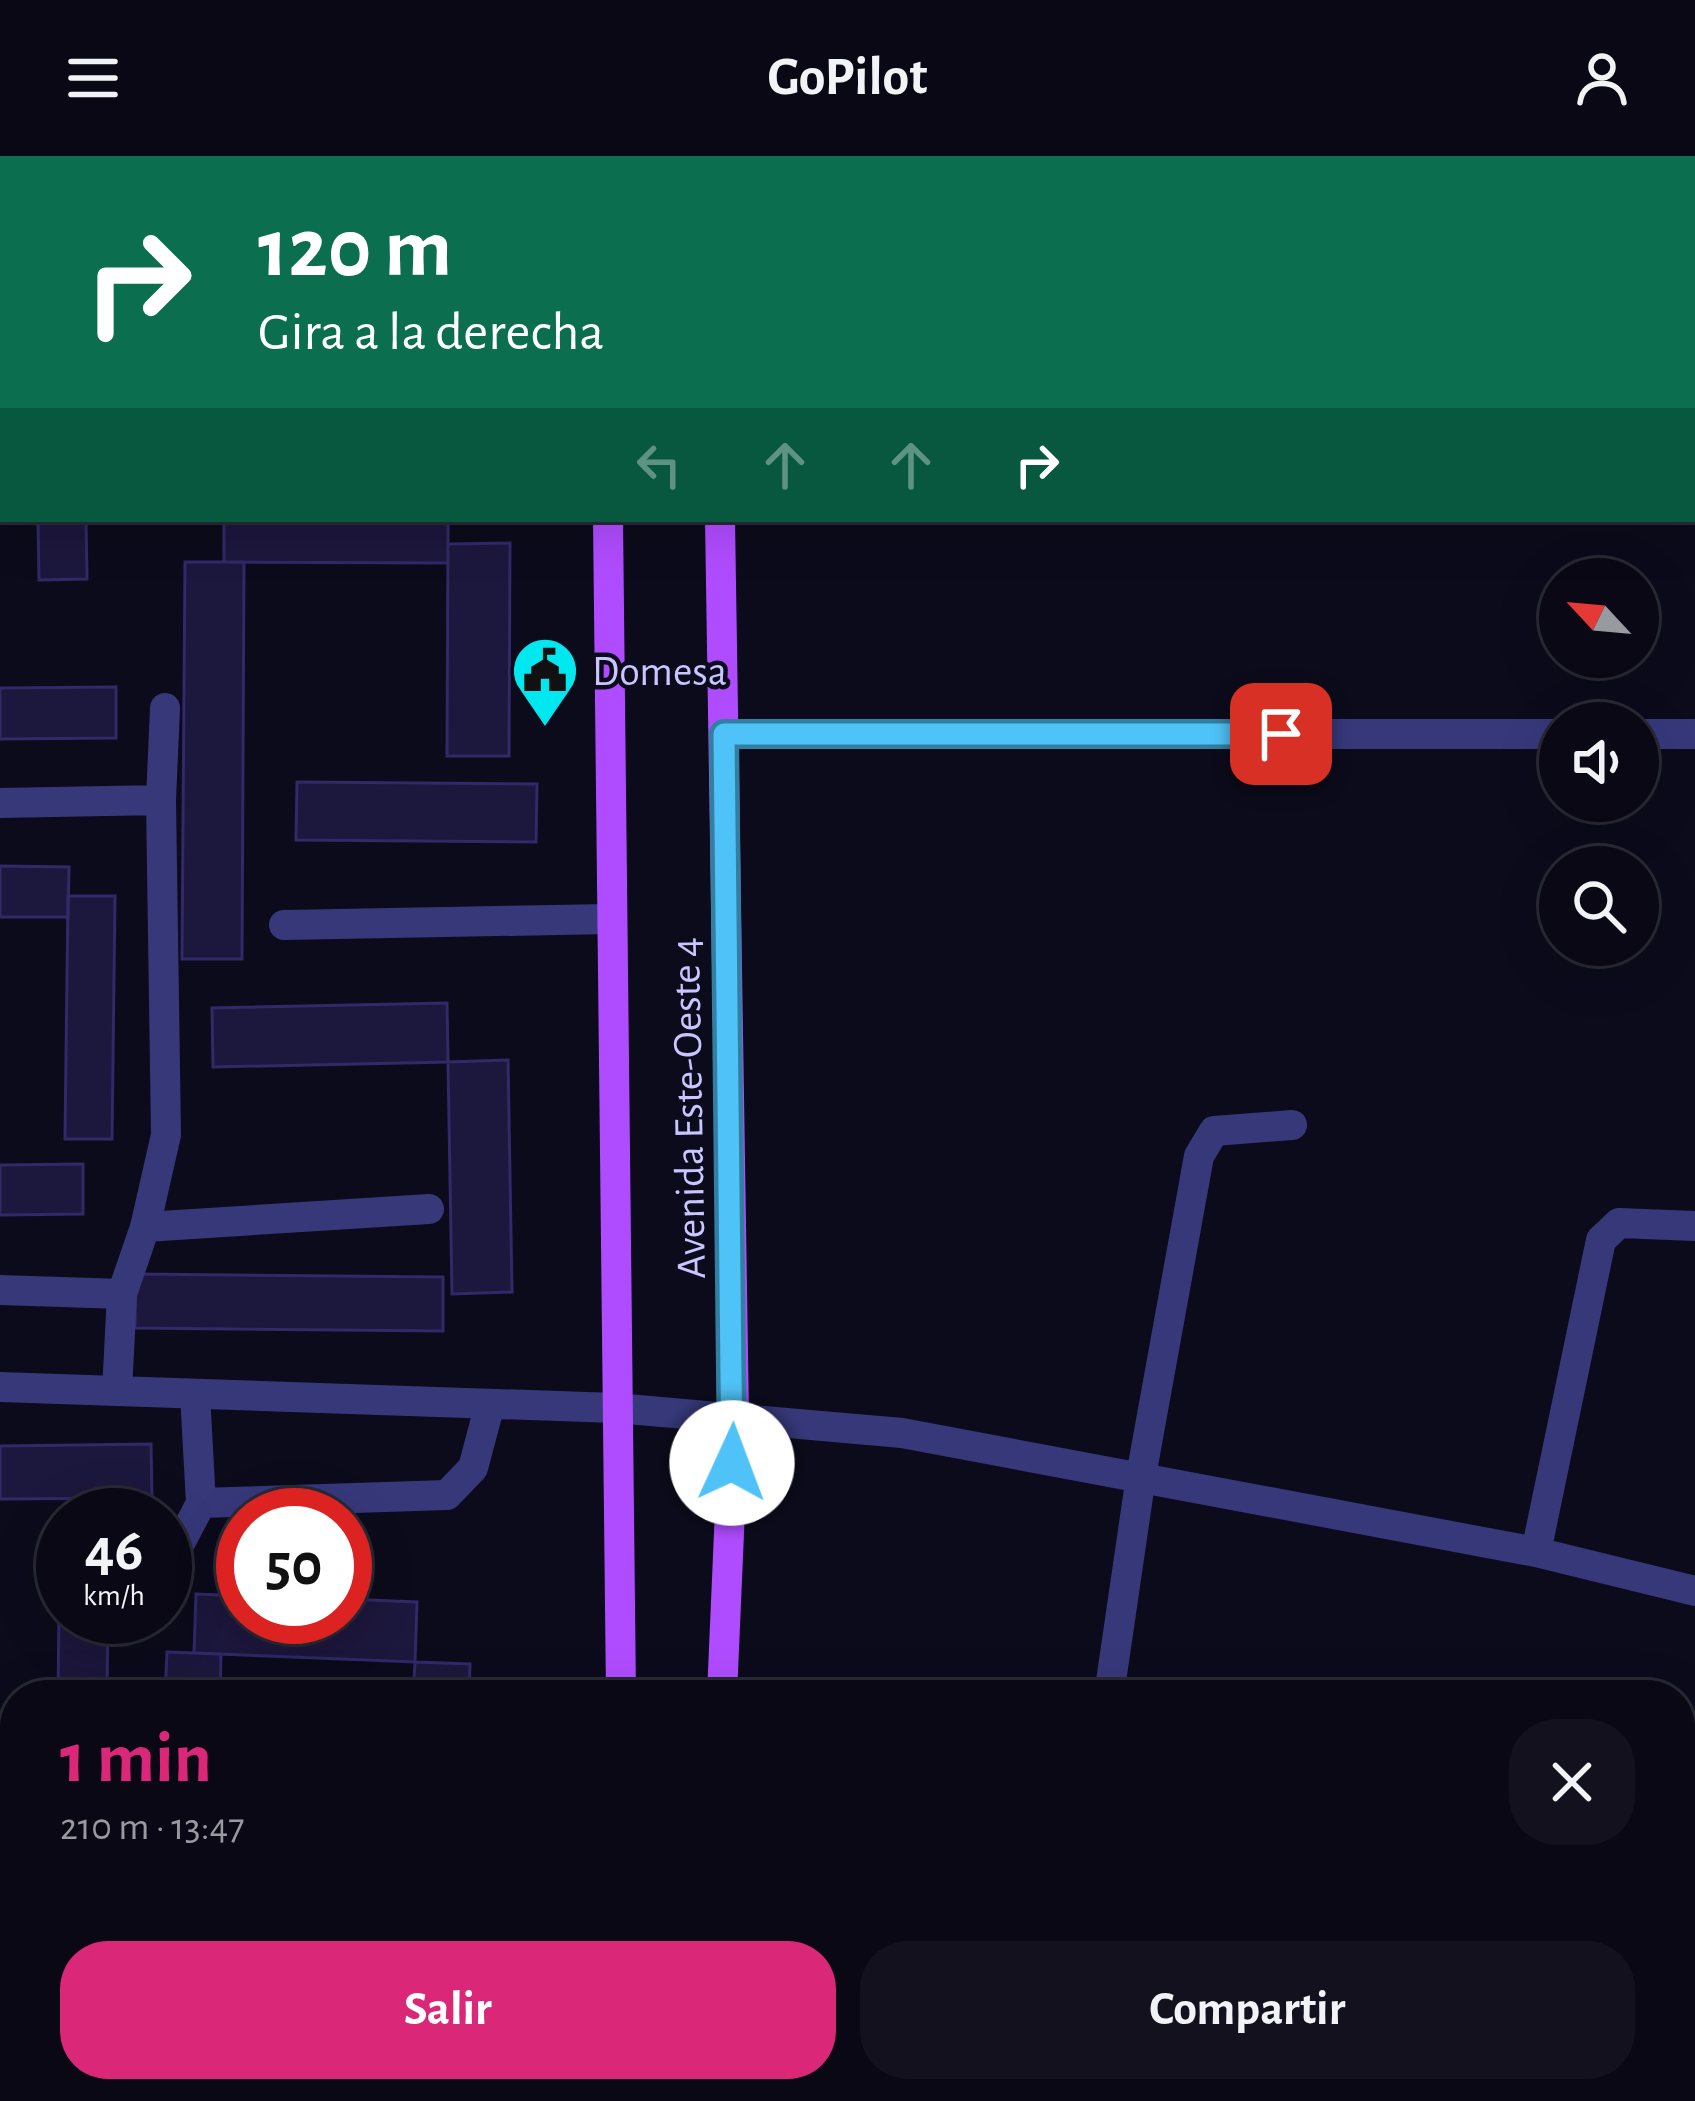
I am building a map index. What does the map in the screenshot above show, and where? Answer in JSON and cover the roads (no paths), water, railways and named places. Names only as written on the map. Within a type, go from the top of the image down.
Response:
[{"type":"main road","points":[[608,522],[621,1680]]},
{"type":"main road","name":"Avenida Este-Oeste 4","points":[[720,522],[734,1417],[723,1680]]},
{"type":"street","points":[[117,1391],[122,1294],[145,1227],[166,1135],[161,800],[165,708]]},
{"type":"street","points":[[724,734],[1539,734]]},
{"type":"street","points":[[1659,734],[1695,734]]},
{"type":"street","points":[[0,803],[161,800]]},
{"type":"street","points":[[284,925],[610,919]]},
{"type":"street","points":[[1111,1680],[1141,1477],[1199,1156],[1214,1131],[1292,1125]]},
{"type":"street","points":[[145,1227],[429,1209]]},
{"type":"street","points":[[1536,1552],[1601,1240],[1618,1222],[1695,1226]]},
{"type":"street","points":[[0,1290],[122,1294]]},
{"type":"street","points":[[0,1387],[616,1408],[902,1433],[1536,1552],[1695,1591]]},
{"type":"street","points":[[192,1520],[201,1503],[195,1394]]},
{"type":"street","points":[[201,1503],[447,1495],[473,1468],[490,1404]]},
{"type":"place","name":"Domesa","points":[[545,729]]}]
